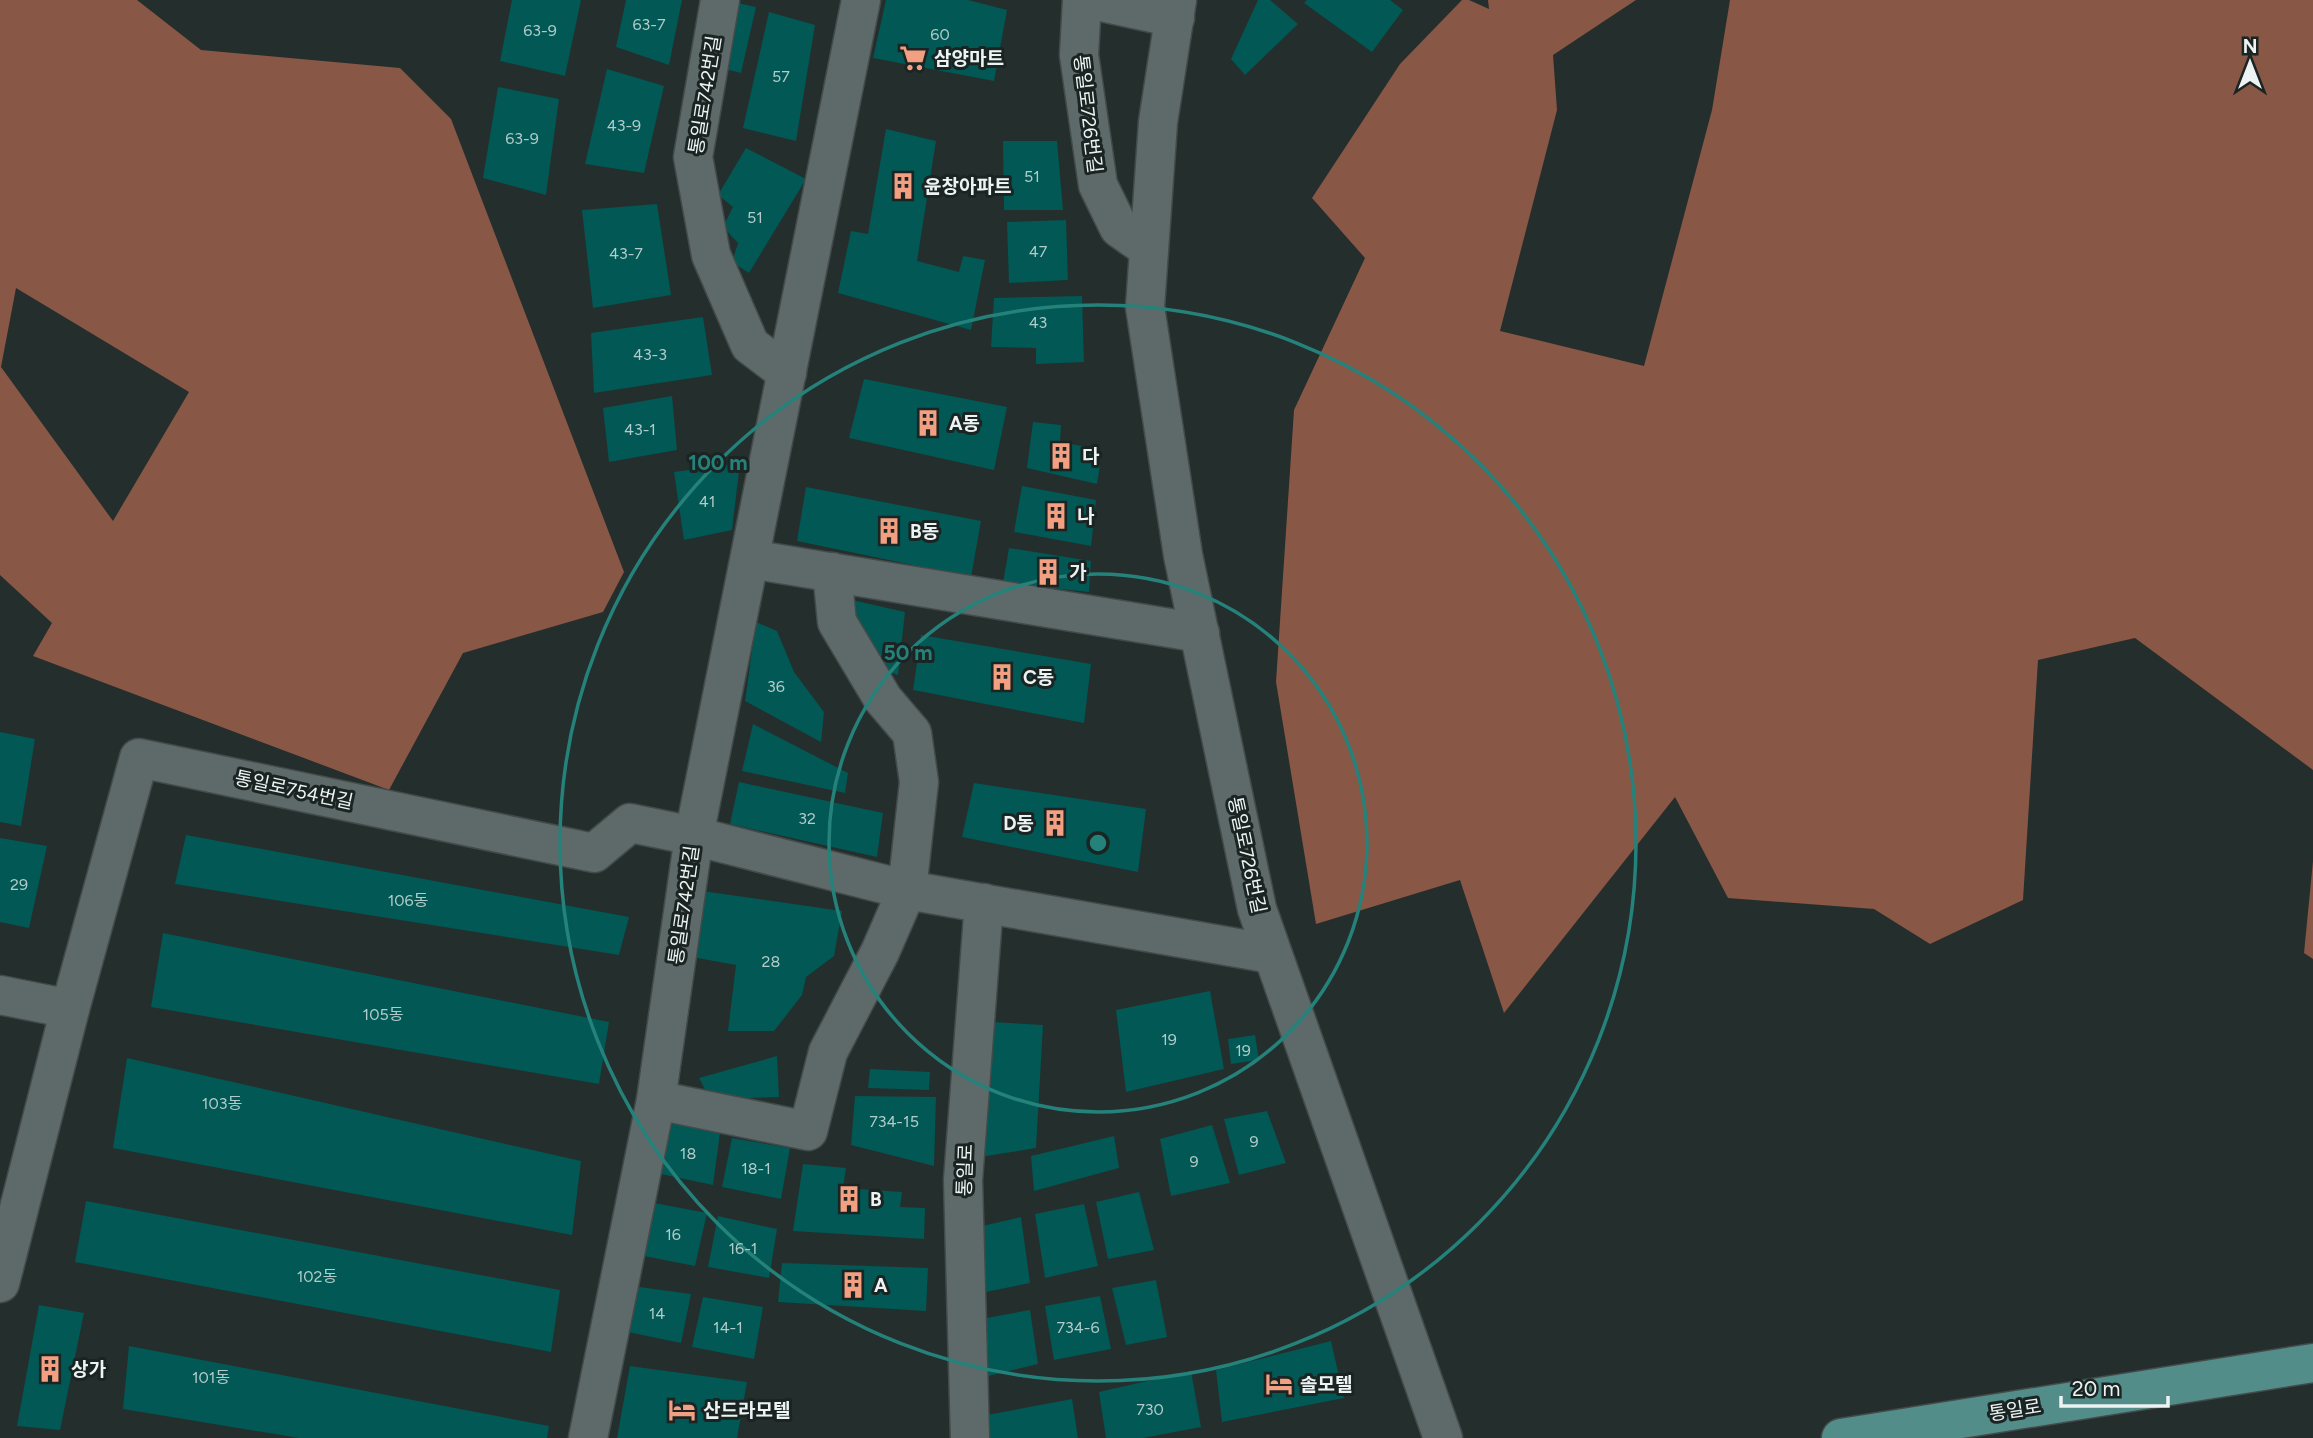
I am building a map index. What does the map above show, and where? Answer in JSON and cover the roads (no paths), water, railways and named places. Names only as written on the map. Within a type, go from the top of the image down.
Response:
[{"type":"main road","name":"통일로","points":[[1841,1438],[2313,1363]]},
{"type":"street","name":"통일로742번길","points":[[720,0],[693,157],[711,255],[750,345],[788,373]]},
{"type":"street","name":"통일로742번길","points":[[588,1438],[656,1100],[694,836],[861,0]]},
{"type":"street","name":"통일로726번길","points":[[1082,0],[1079,55],[1098,185],[1119,228],[1149,249]]},
{"type":"street","points":[[1092,0],[1176,9]]},
{"type":"street","name":"통일로726번길","points":[[1176,9],[1158,122],[1145,307],[1183,555],[1257,909],[1443,1438]]},
{"type":"street","points":[[750,559],[1200,633]]},
{"type":"street","points":[[656,1100],[808,1131],[828,1052],[880,952],[906,890],[919,782],[912,733],[883,699],[837,622],[832,572]]},
{"type":"street","name":"통일로754번길","points":[[0,1283],[70,1009],[139,758],[594,853],[631,823],[694,836]]},
{"type":"street","points":[[694,836],[906,890],[1272,954]]},
{"type":"street","name":"통일로","points":[[970,1438],[963,1180],[984,903]]},
{"type":"street","points":[[0,995],[70,1009]]},
{"type":"place","name":"삼양마트","points":[[913,58]]},
{"type":"place","name":"윤창아파트","points":[[903,186]]},
{"type":"place","name":"A동","points":[[928,423]]},
{"type":"place","name":"다","points":[[1061,456]]},
{"type":"place","name":"나","points":[[1056,516]]},
{"type":"place","name":"B동","points":[[889,531]]},
{"type":"place","name":"가","points":[[1048,572]]},
{"type":"place","name":"C동","points":[[1002,677]]},
{"type":"place","name":"D동","points":[[1055,823]]},
{"type":"place","name":"B","points":[[849,1199]]},
{"type":"place","name":"A","points":[[853,1285]]},
{"type":"place","name":"상가","points":[[50,1369]]},
{"type":"place","name":"솔모텔","points":[[1279,1384]]},
{"type":"place","name":"산드라모텔","points":[[682,1410]]}]
